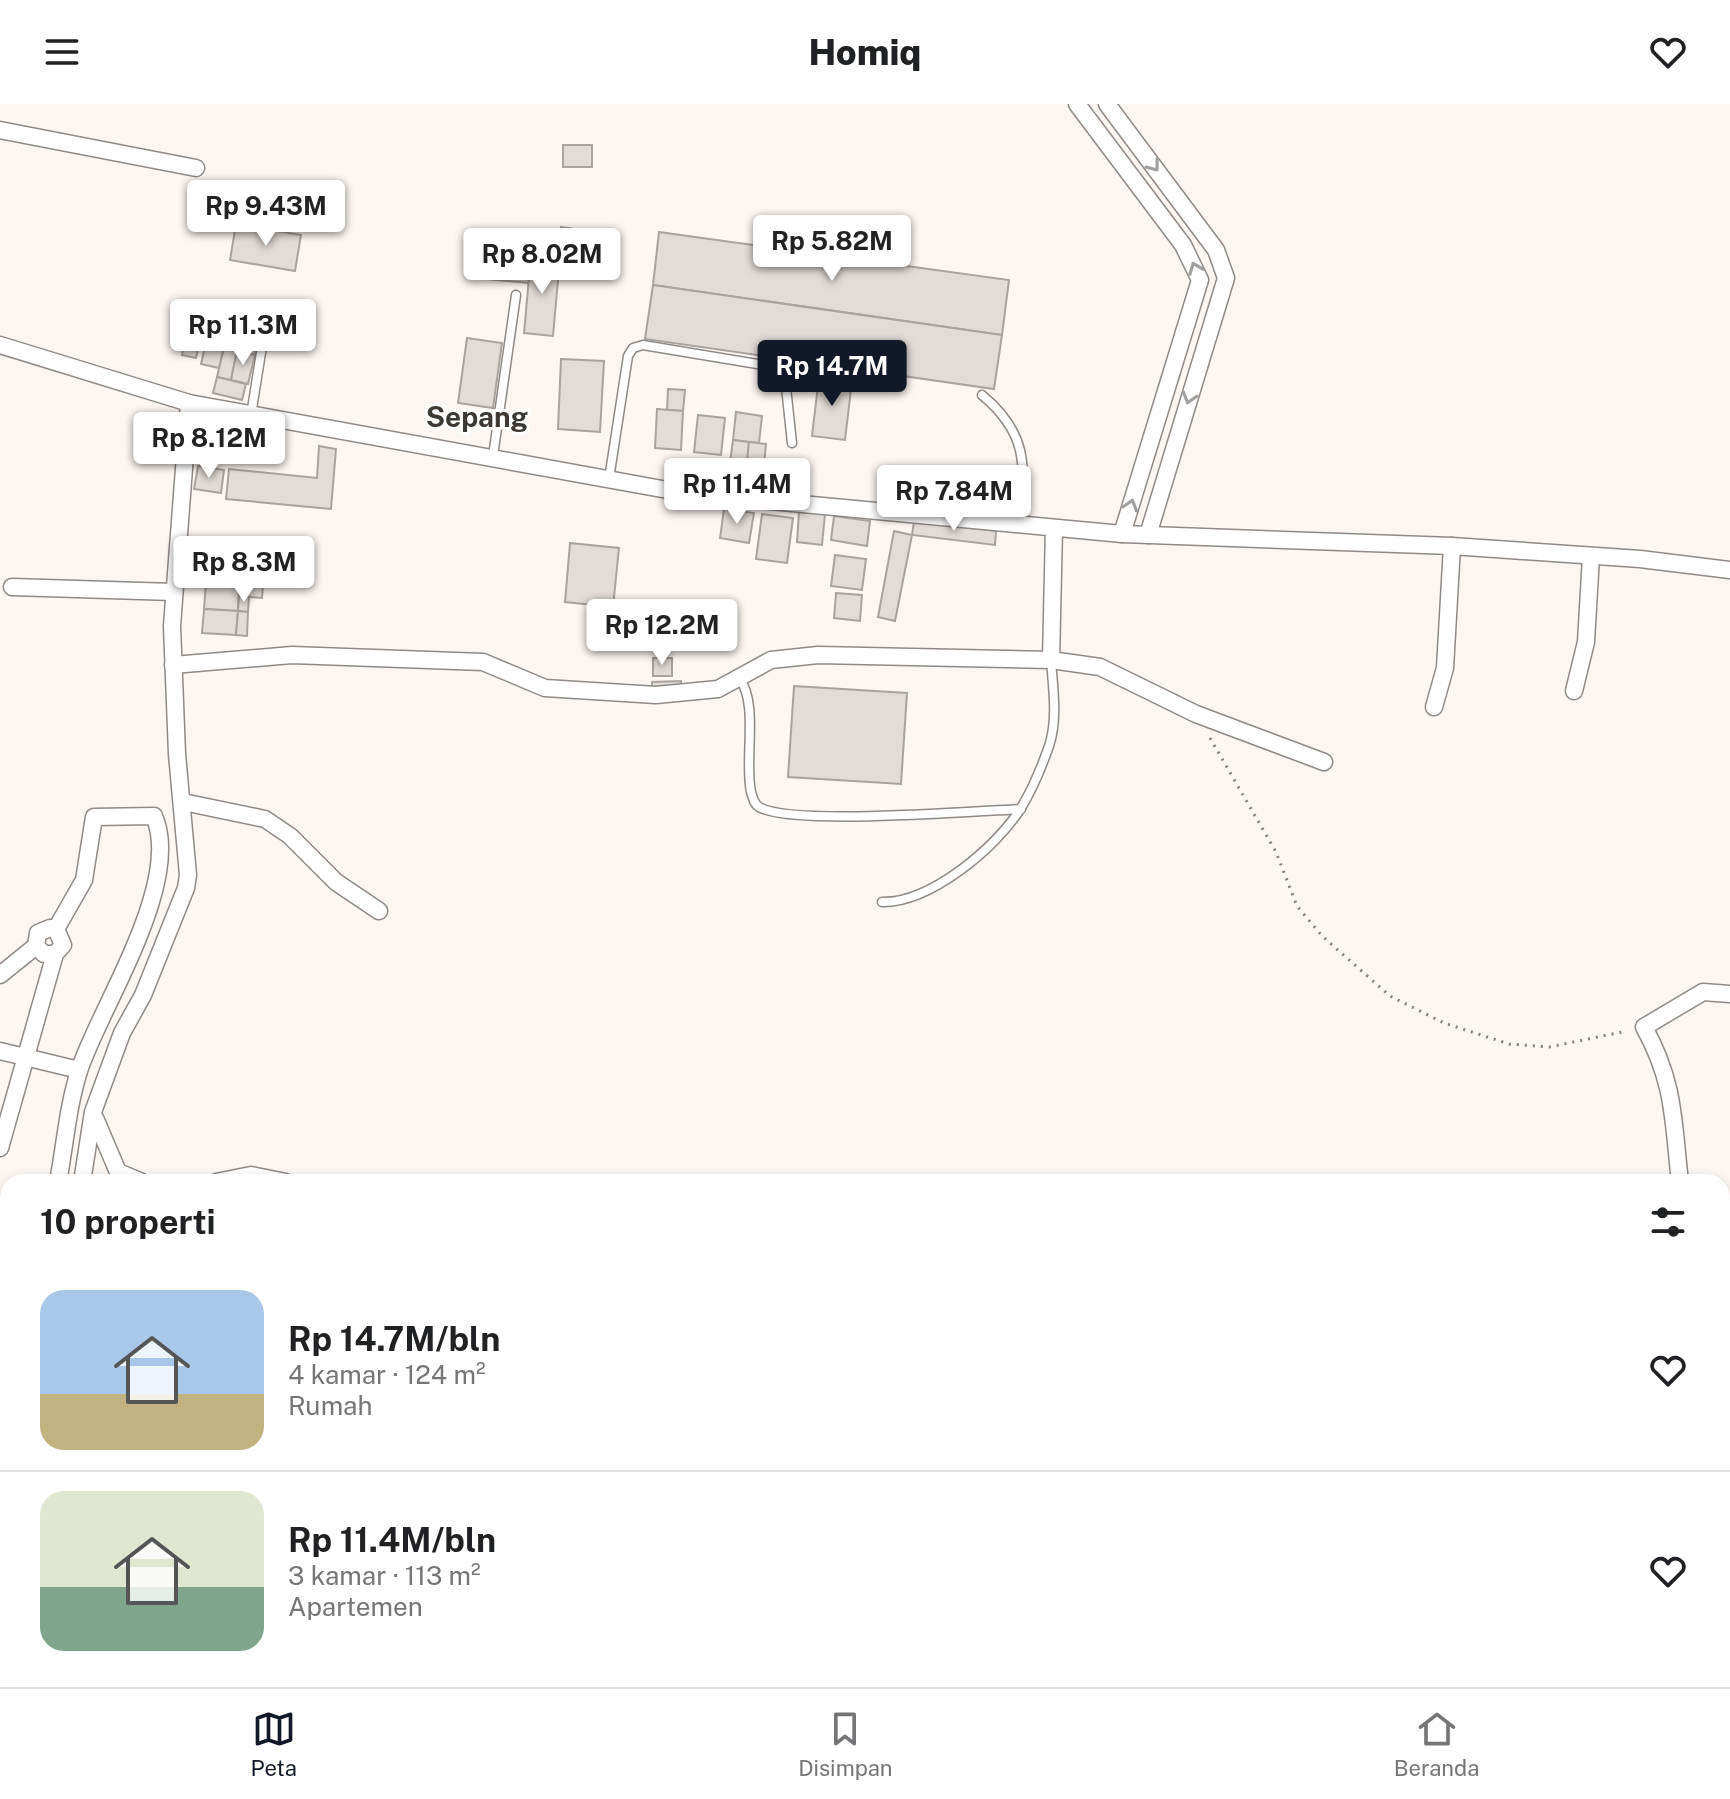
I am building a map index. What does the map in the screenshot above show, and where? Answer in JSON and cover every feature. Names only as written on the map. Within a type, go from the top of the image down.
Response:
[{"type":"street","points":[[1077,104],[1194,261],[1200,280],[1122,534]]},
{"type":"street","points":[[1107,104],[1222,260],[1226,278],[1148,535]]},
{"type":"street","points":[[0,130],[196,168]]},
{"type":"street","points":[[1190,315],[1213,321]]},
{"type":"street","points":[[0,345],[189,403],[684,493],[1122,534],[1452,546],[1730,570]]},
{"type":"street","points":[[83,1174],[93,1112],[122,1033],[143,995],[186,888],[188,863],[173,665],[173,592],[189,403]]},
{"type":"street","points":[[1146,457],[1170,462]]},
{"type":"street","points":[[1051,660],[1054,528]]},
{"type":"street","points":[[1434,707],[1445,668],[1452,546]]},
{"type":"street","points":[[1574,691],[1586,642],[1591,556]]},
{"type":"street","points":[[12,587],[173,592]]},
{"type":"street","points":[[173,665],[292,655],[483,662],[545,688],[656,695],[718,689],[771,660],[818,655],[1051,660],[1100,667],[1196,714],[1324,762]]},
{"type":"street","points":[[183,802],[265,819],[290,836],[336,882],[379,911]]},
{"type":"street","points":[[56,929],[84,880],[94,817],[154,816],[160,846],[155,889],[79,1070],[60,1174]]},
{"type":"street","points":[[0,975],[36,946],[38,933],[56,929]]},
{"type":"street","points":[[0,1148],[55,954],[63,945],[56,929]]},
{"type":"street","points":[[36,946],[44,954],[55,954]]},
{"type":"street","points":[[1679,1174],[1675,1105],[1665,1070],[1644,1027],[1703,992],[1730,994]]},
{"type":"street","points":[[0,1051],[79,1070]]},
{"type":"street","points":[[93,1112],[118,1172],[123,1174]]},
{"type":"lane","points":[[493,456],[516,295]]},
{"type":"lane","points":[[251,416],[264,334]]},
{"type":"lane","points":[[609,480],[628,356],[633,348],[643,345],[775,367],[785,378],[792,443]]},
{"type":"lane","points":[[982,395],[1013,425],[1021,446],[1020,525]]},
{"type":"lane","points":[[882,902],[896,902],[918,895],[950,878],[985,848],[1021,809],[1049,745],[1054,720],[1051,660]]},
{"type":"lane","points":[[739,678],[748,700],[749,782],[755,804],[761,808],[799,816],[1021,809]]},
{"type":"path","points":[[1196,714],[1276,852],[1297,906],[1322,936],[1390,996],[1444,1023],[1509,1044],[1549,1047],[1644,1027]]},
{"type":"building","points":[[563,145],[592,145],[592,167],[563,167]]},
{"type":"building","points":[[236,224],[301,235],[295,271],[230,260]]},
{"type":"building","points":[[561,227],[602,233],[599,254],[558,248]]},
{"type":"building","points":[[659,232],[1009,280],[1002,335],[653,285]]},
{"type":"building","points":[[468,249],[531,255],[529,283],[466,277]]},
{"type":"building","points":[[531,255],[560,258],[553,336],[524,333]]},
{"type":"building","points":[[653,285],[1002,335],[994,389],[645,339]]},
{"type":"building","points":[[234,304],[265,311],[255,355],[224,348]]},
{"type":"building","points":[[192,311],[230,319],[224,346],[186,337]]},
{"type":"building","points":[[186,337],[200,340],[196,358],[182,355]]},
{"type":"building","points":[[467,338],[502,343],[493,408],[458,403]]},
{"type":"building","points":[[206,342],[224,346],[219,368],[201,364]]},
{"type":"building","points":[[224,348],[237,351],[231,380],[217,377]]},
{"type":"building","points":[[237,351],[255,355],[248,384],[231,380]]},
{"type":"building","points":[[561,359],[604,361],[600,432],[558,429]]},
{"type":"building","points":[[217,377],[246,384],[242,400],[213,393]]},
{"type":"building","points":[[819,377],[852,381],[845,440],[812,436]]},
{"type":"building","points":[[668,389],[685,390],[683,411],[667,410]]},
{"type":"building","points":[[657,409],[683,411],[681,450],[655,448]]},
{"type":"building","points":[[736,412],[762,416],[759,443],[733,440]]},
{"type":"building","points":[[698,415],[725,418],[721,455],[694,452]]},
{"type":"building","points":[[201,424],[227,428],[223,455],[198,451]]},
{"type":"building","points":[[733,440],[749,442],[746,472],[729,470]]},
{"type":"building","points":[[749,442],[766,444],[763,475],[746,472]]},
{"type":"building","points":[[319,446],[336,449],[331,509],[226,499],[229,469],[317,478]]},
{"type":"building","points":[[198,466],[224,470],[221,493],[194,489]]},
{"type":"building","points":[[724,509],[754,513],[749,543],[720,538]]},
{"type":"building","points":[[799,511],[825,514],[822,545],[797,542]]},
{"type":"building","points":[[762,514],[793,518],[787,563],[756,559]]},
{"type":"building","points":[[834,516],[870,521],[867,546],[831,540]]},
{"type":"building","points":[[914,521],[996,531],[995,545],[912,535]]},
{"type":"building","points":[[894,531],[912,535],[895,621],[878,617]]},
{"type":"building","points":[[200,537],[233,537],[233,566],[200,567]]},
{"type":"building","points":[[570,543],[619,548],[613,607],[565,602]]},
{"type":"building","points":[[247,546],[266,547],[265,572],[245,571]]},
{"type":"building","points":[[835,555],[866,559],[862,590],[831,586]]},
{"type":"building","points":[[233,566],[234,571],[200,572],[200,567]]},
{"type":"building","points":[[206,582],[239,584],[238,611],[204,609]]},
{"type":"building","points":[[239,584],[263,586],[262,598],[239,596]]},
{"type":"building","points":[[836,593],[862,595],[860,621],[834,618]]},
{"type":"building","points":[[239,596],[249,597],[248,612],[238,611]]},
{"type":"building","points":[[204,609],[238,611],[236,635],[202,633]]},
{"type":"building","points":[[238,611],[248,612],[247,636],[236,635]]},
{"type":"building","points":[[653,658],[672,658],[672,676],[653,676]]},
{"type":"building","points":[[681,681],[681,687],[652,688],[652,682]]},
{"type":"building","points":[[794,686],[907,693],[901,784],[788,777]]},
{"type":"district","name":"Sepang","points":[[477,416]]}]
